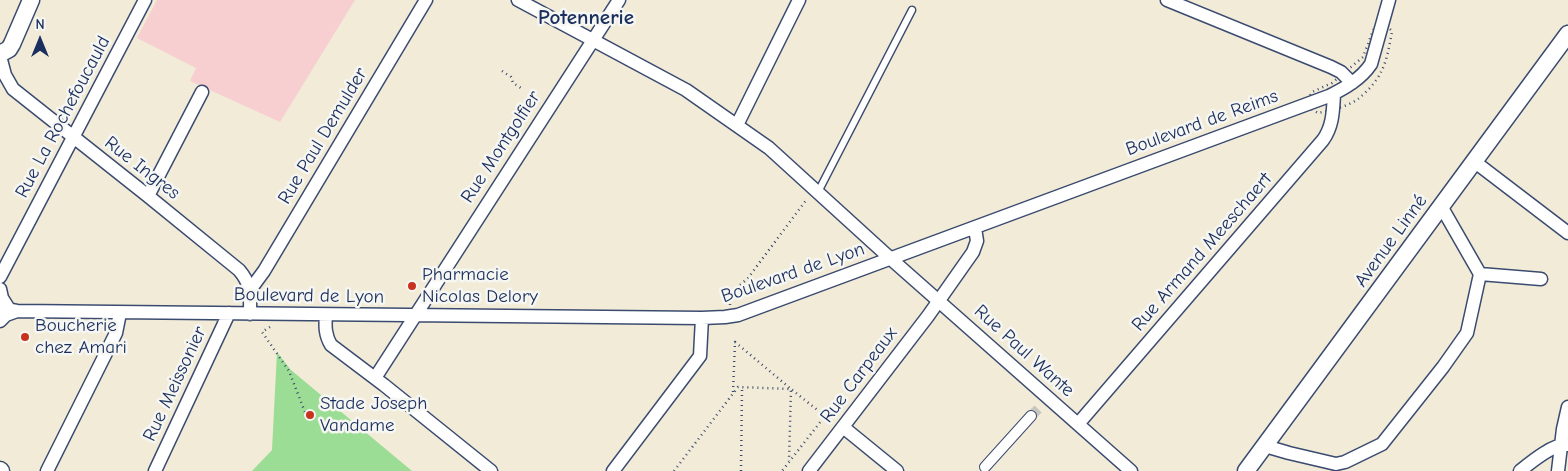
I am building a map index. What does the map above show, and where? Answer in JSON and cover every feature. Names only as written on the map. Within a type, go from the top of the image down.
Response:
[{"type":"street","points":[[0,55],[9,49],[12,44],[31,0]]},
{"type":"street","name":"Rue La Rochefoucauld","points":[[0,278],[145,0]]},
{"type":"street","name":"Rue Paul Demulder","points":[[250,290],[264,271],[426,0]]},
{"type":"street","name":"Rue Paul Wante","points":[[518,0],[680,87],[769,148],[939,301],[1044,402],[1078,424],[1131,471]]},
{"type":"street","name":"Rue Montgolfier","points":[[375,378],[619,0]]},
{"type":"street","points":[[737,125],[798,0]]},
{"type":"street","points":[[1167,0],[1338,70],[1352,83]]},
{"type":"street","name":"Boulevard de Reims","points":[[891,259],[1334,94],[1352,83],[1371,64],[1389,0]]},
{"type":"street","name":"Avenue Linné","points":[[1246,471],[1566,40]]},
{"type":"street","name":"Rue Ingres","points":[[0,55],[5,75],[13,89],[239,270],[248,282],[250,290]]},
{"type":"street","points":[[148,196],[202,92]]},
{"type":"street","name":"Rue Armand Meeschaert","points":[[1078,424],[1323,140],[1332,123],[1334,94]]},
{"type":"street","points":[[1475,162],[1568,233]]},
{"type":"street","points":[[1265,446],[1337,468],[1345,462],[1382,444],[1443,367],[1467,333],[1480,274],[1441,206]]},
{"type":"street","points":[[939,301],[975,249],[977,241],[975,228]]},
{"type":"street","name":"Boulevard de Lyon","points":[[0,320],[9,310],[120,313],[702,318],[732,316],[744,314],[891,259]]},
{"type":"street","points":[[1480,274],[1541,279]]},
{"type":"street","points":[[0,289],[2,298],[9,310]]},
{"type":"street","points":[[250,290],[250,314]]},
{"type":"street","name":"Rue Carpeaux","points":[[809,471],[939,301]]},
{"type":"street","points":[[47,471],[116,333],[120,313]]},
{"type":"street","name":"Rue Meissonier","points":[[155,471],[229,314]]},
{"type":"street","points":[[326,314],[326,333],[331,345],[491,471]]},
{"type":"street","points":[[613,471],[700,356],[702,318]]},
{"type":"street","points":[[1558,471],[1565,445],[1568,407]]},
{"type":"street","points":[[985,467],[1031,416]]},
{"type":"street","points":[[843,427],[897,471]]},
{"type":"street","points":[[1520,471],[1548,451],[1565,445]]},
{"type":"lane","points":[[817,190],[912,10]]},
{"type":"path","points":[[502,71],[511,77],[513,83],[521,88]]},
{"type":"path","points":[[732,316],[729,295],[748,278],[817,190]]},
{"type":"path","points":[[273,324],[262,332],[289,370],[308,420]]},
{"type":"path","points":[[733,393],[735,342],[825,416],[782,471]]},
{"type":"path","points":[[674,471],[738,387],[791,389]]},
{"type":"path","points":[[741,471],[742,387]]},
{"type":"path","points":[[789,462],[791,389]]},
{"type":"shaded area","points":[[157,0],[355,0],[280,122],[190,81],[196,68],[137,38]]},
{"type":"green space","name":"Stade Joseph Vandame","points":[[277,352],[291,370],[412,471],[252,471],[272,450]]},
{"type":"tunnel","points":[[1031,416],[1041,406]]},
{"type":"place","name":"Pharmacie Nicolas Delory","points":[[412,286]]},
{"type":"place","name":"Boucherie chez Amari","points":[[25,337]]},
{"type":"place","name":"Stade Joseph Vandame","points":[[310,415]]},
{"type":"district","name":"Potennerie","points":[[586,18]]}]
